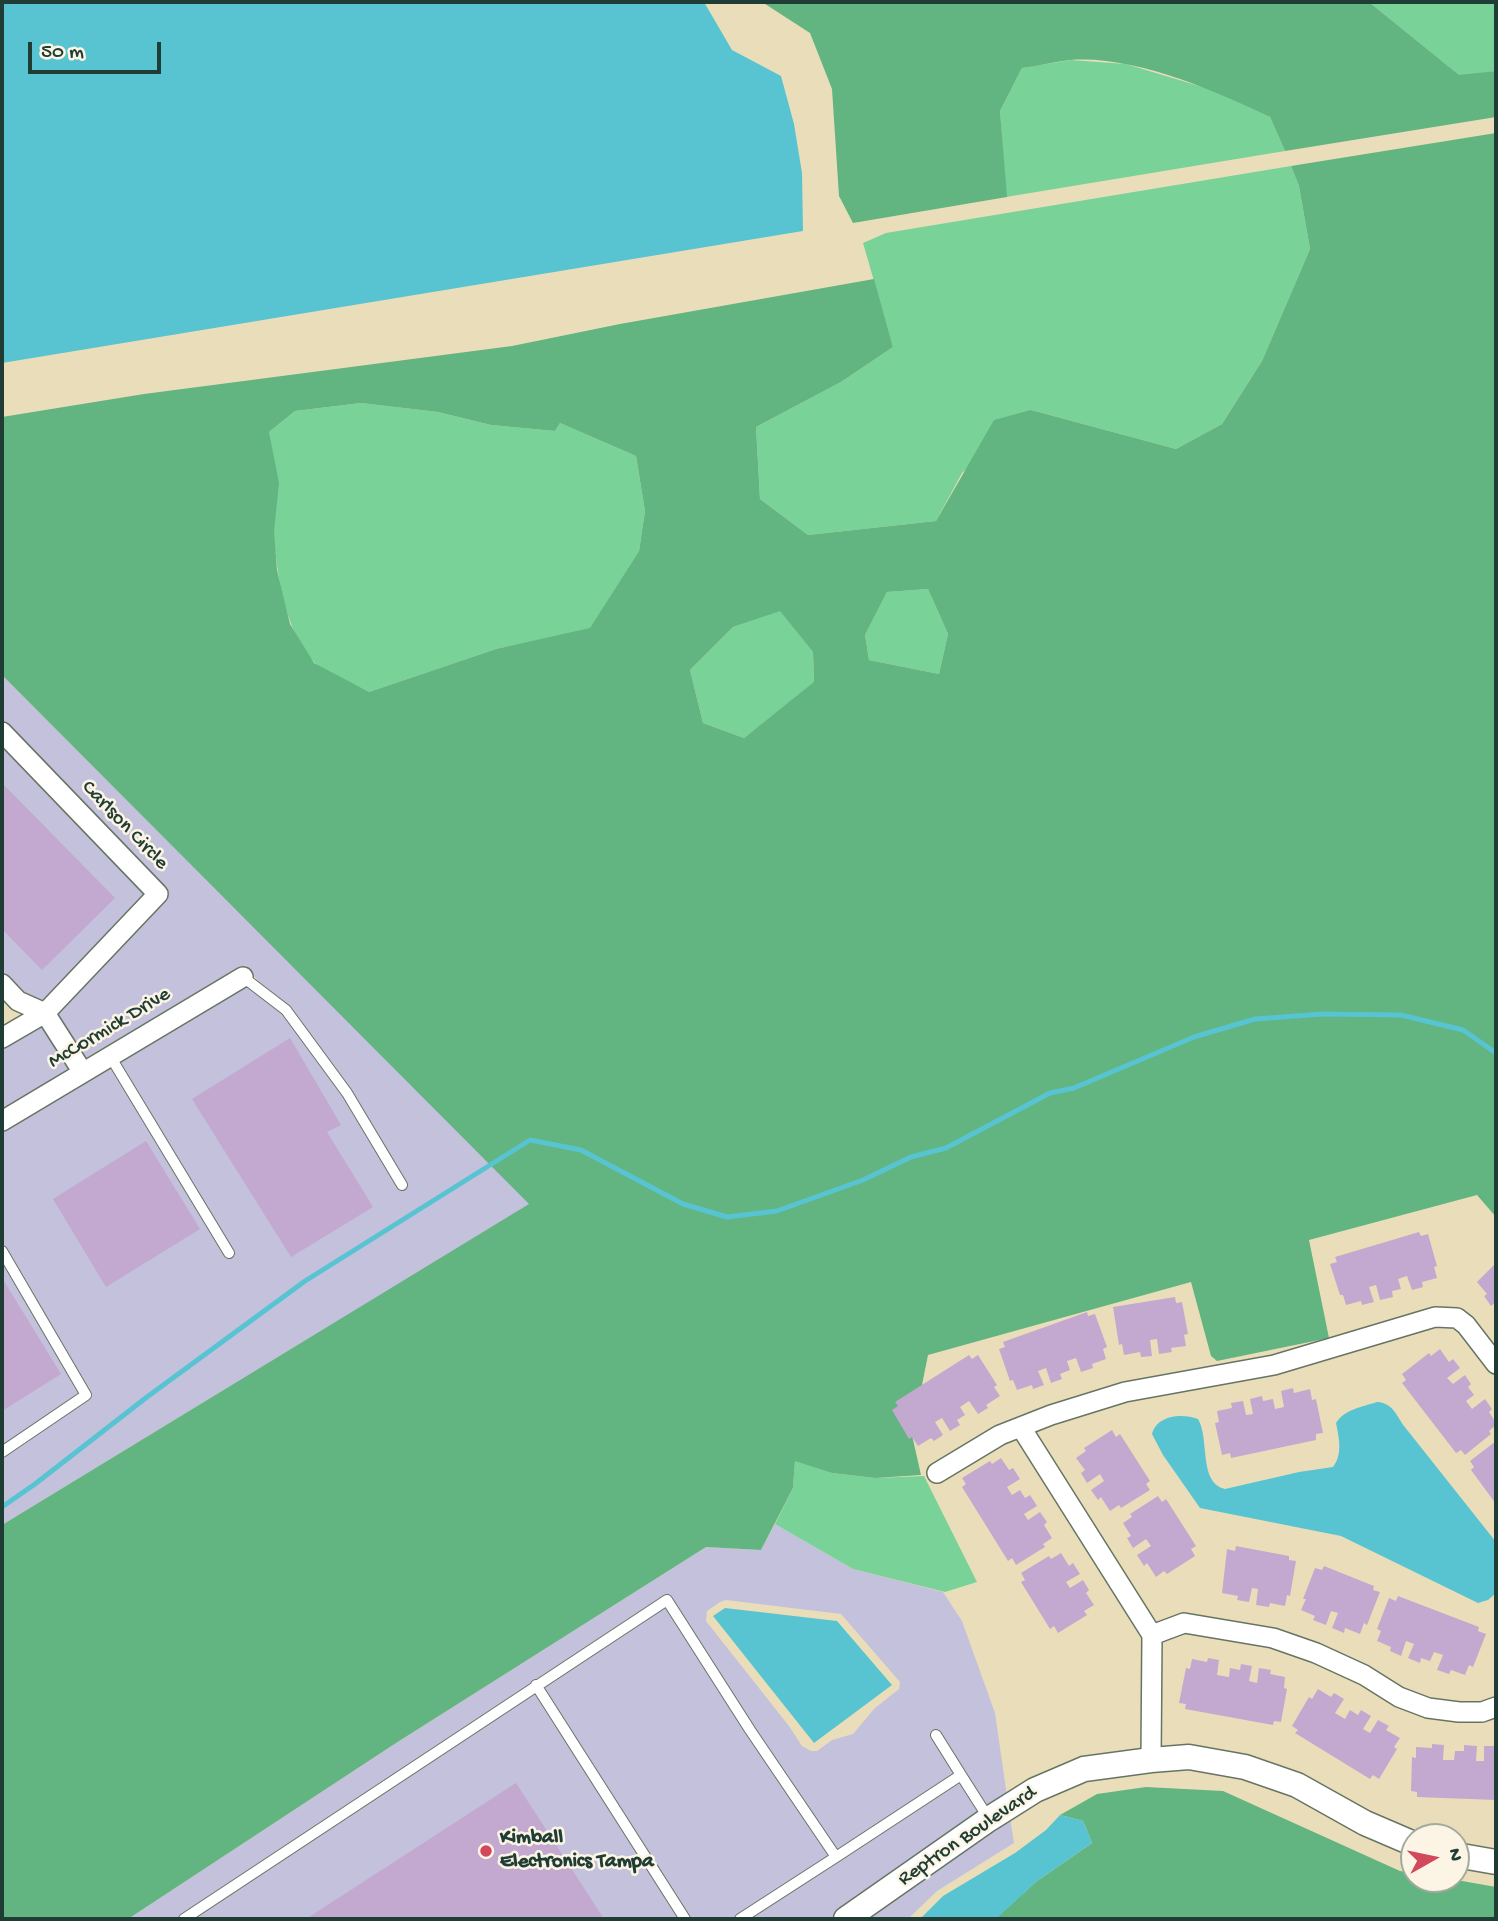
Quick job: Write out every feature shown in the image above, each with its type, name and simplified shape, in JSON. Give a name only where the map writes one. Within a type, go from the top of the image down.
[{"type":"street","name":"Carlson Circle","points":[[2,732],[158,894],[45,1013],[2,1038]]},
{"type":"street","name":"McCormick Drive","points":[[2,1121],[243,977]]},
{"type":"street","points":[[2,984],[18,1001],[45,1013],[82,1071]]},
{"type":"street","points":[[937,1473],[1000,1435],[1051,1415],[1125,1392],[1274,1365],[1435,1317],[1457,1318],[1466,1325],[1496,1364]]},
{"type":"street","points":[[1021,1429],[1152,1635],[1151,1760]]},
{"type":"street","points":[[1152,1635],[1184,1623],[1273,1639],[1316,1653],[1364,1675],[1399,1697],[1428,1708],[1482,1712],[1496,1707]]},
{"type":"street","name":"Reptron Boulevard","points":[[846,1919],[1035,1790],[1084,1769],[1189,1757],[1245,1767],[1297,1785],[1400,1838]]},
{"type":"street","points":[[1470,1857],[1496,1862]]},
{"type":"lane","points":[[243,977],[286,1010],[347,1093],[402,1185]]},
{"type":"lane","points":[[110,1055],[229,1253]]},
{"type":"lane","points":[[2,1251],[86,1395],[2,1452]]},
{"type":"lane","points":[[184,1919],[667,1600],[836,1857]]},
{"type":"lane","points":[[536,1685],[685,1919]]},
{"type":"lane","points":[[936,1735],[989,1819]]},
{"type":"lane","points":[[740,1919],[961,1775]]},
{"type":"shaded area","points":[[2,675],[530,1204],[2,1525],[2,1132],[257,980],[246,965],[86,1058],[57,1013],[165,900],[165,888],[2,718]]},
{"type":"shaded area","points":[[2,746],[144,894],[42,1001],[25,994],[2,970]]},
{"type":"shaded area","points":[[41,1026],[69,1069],[2,1110],[2,1049]]},
{"type":"shaded area","points":[[775,1524],[853,1569],[943,1592],[962,1621],[995,1713],[1007,1796],[829,1919],[128,1919],[396,1743],[706,1547],[761,1550]],"holes":[[[726,1600],[841,1614],[900,1682],[899,1689],[875,1708],[853,1734],[832,1740],[817,1751],[811,1751],[802,1746],[706,1621],[707,1611]]]},
{"type":"shaded area","points":[[1010,1817],[1014,1843],[937,1891],[908,1919],[862,1919]]},
{"type":"green space","points":[[762,2],[1369,2],[1459,75],[1496,71],[1496,117],[1285,151],[1270,117],[1224,96],[1173,76],[1146,69],[1095,60],[1070,60],[1022,68],[1000,111],[1007,197],[853,223],[839,196],[832,89],[810,33]]},
{"type":"green space","points":[[1369,2],[1496,2],[1496,71],[1460,76]]},
{"type":"green space","points":[[1071,60],[1126,64],[1216,91],[1270,117],[1285,151],[1006,197],[1000,111],[1022,68]]},
{"type":"green space","points":[[1496,133],[1496,1217],[1477,1195],[1309,1240],[1329,1338],[1217,1361],[1211,1356],[1191,1282],[928,1355],[912,1435],[921,1475],[875,1478],[832,1473],[795,1461],[793,1488],[761,1550],[706,1547],[396,1743],[128,1919],[2,1919],[2,1525],[529,1204],[2,675],[2,417],[144,394],[512,346],[874,279],[893,347],[841,382],[756,427],[760,499],[808,535],[936,521],[994,420],[1031,410],[1176,449],[1222,424],[1262,361],[1310,249],[1299,186],[1291,166]],"holes":[[[361,403],[438,412],[491,425],[555,431],[560,423],[636,456],[645,511],[639,551],[590,628],[496,649],[369,692],[314,663],[290,624],[277,570],[274,531],[279,483],[269,432],[295,411]],[[928,589],[948,634],[939,674],[869,660],[865,635],[887,592]],[[780,611],[813,652],[814,682],[744,738],[703,723],[690,670],[733,627]]]},
{"type":"green space","points":[[1291,166],[1299,186],[1310,249],[1262,361],[1222,424],[1176,449],[1031,410],[962,473],[936,521],[808,535],[760,499],[756,427],[841,382],[893,347],[863,243],[886,233]]},
{"type":"green space","points":[[361,403],[438,412],[491,425],[555,431],[560,423],[636,456],[645,511],[639,551],[590,629],[496,649],[369,692],[317,665],[298,640],[280,584],[273,520],[269,432],[295,411]]},
{"type":"green space","points":[[928,589],[948,634],[939,674],[869,660],[865,635],[887,592]]},
{"type":"green space","points":[[780,610],[813,652],[814,683],[744,738],[703,723],[690,670],[733,627]]},
{"type":"green space","points":[[795,1460],[832,1473],[875,1478],[924,1476],[977,1582],[945,1592],[853,1569],[775,1524],[793,1488]]},
{"type":"green space","points":[[1146,1787],[1223,1791],[1400,1871],[1400,1893],[1470,1893],[1470,1882],[1496,1887],[1496,1919],[995,1919],[1037,1881],[1092,1843],[1083,1821],[1060,1815],[1097,1794]]},
{"type":"water","points":[[2,2],[704,2],[732,50],[781,76],[794,124],[802,173],[803,231],[2,363]]},
{"type":"water","points":[[1377,1402],[1394,1410],[1496,1542],[1496,1593],[1488,1600],[1478,1603],[1341,1536],[1200,1508],[1163,1455],[1152,1434],[1159,1423],[1171,1417],[1198,1419],[1211,1478],[1225,1489],[1333,1467],[1339,1451],[1336,1423],[1349,1412]]},
{"type":"water","points":[[725,1608],[837,1621],[892,1685],[814,1743],[713,1616]]},
{"type":"water","points":[[1060,1815],[1083,1821],[1092,1843],[1037,1881],[996,1919],[920,1919],[943,1896],[1015,1853],[1046,1830]]},
{"type":"building","points":[[2,783],[115,898],[42,970],[2,929]]},
{"type":"building","points":[[290,1038],[341,1125],[327,1132],[373,1207],[291,1257],[192,1099]]},
{"type":"building","points":[[146,1141],[200,1229],[106,1287],[53,1199]]},
{"type":"building","points":[[1419,1232],[1421,1236],[1428,1234],[1437,1266],[1434,1267],[1437,1278],[1422,1282],[1423,1287],[1412,1290],[1407,1276],[1398,1279],[1401,1289],[1392,1291],[1393,1297],[1380,1300],[1376,1285],[1369,1287],[1374,1302],[1362,1305],[1361,1301],[1346,1305],[1330,1264],[1337,1262],[1335,1257]]},
{"type":"building","points":[[1496,1263],[1496,1302],[1491,1306],[1484,1296],[1487,1294],[1477,1282]]},
{"type":"building","points":[[2,1278],[61,1374],[2,1411]]},
{"type":"building","points":[[1175,1297],[1176,1303],[1182,1302],[1188,1334],[1184,1335],[1186,1346],[1171,1348],[1172,1352],[1159,1354],[1157,1339],[1150,1340],[1152,1356],[1141,1357],[1140,1352],[1124,1355],[1122,1344],[1119,1345],[1113,1307]]},
{"type":"building","points":[[1087,1312],[1088,1316],[1095,1314],[1107,1347],[1103,1349],[1106,1359],[1081,1372],[1076,1358],[1067,1361],[1070,1370],[1060,1374],[1062,1379],[1051,1383],[1046,1368],[1038,1371],[1044,1385],[1033,1389],[1032,1385],[1017,1390],[1013,1380],[1010,1381],[999,1349],[1005,1347],[1003,1342]]},
{"type":"building","points":[[1440,1349],[1449,1362],[1453,1359],[1460,1368],[1447,1378],[1453,1384],[1465,1375],[1471,1384],[1468,1387],[1474,1395],[1466,1401],[1472,1409],[1485,1399],[1492,1409],[1489,1412],[1496,1423],[1489,1431],[1491,1434],[1465,1455],[1461,1450],[1456,1453],[1402,1383],[1406,1380],[1402,1374],[1429,1353],[1431,1356]]},
{"type":"building","points":[[969,1355],[972,1359],[978,1355],[997,1385],[994,1387],[1000,1396],[978,1414],[969,1401],[960,1407],[965,1415],[957,1420],[960,1425],[950,1431],[942,1418],[935,1422],[943,1435],[918,1446],[912,1437],[909,1439],[892,1410],[898,1406],[895,1402]]},
{"type":"building","points":[[1293,1388],[1294,1393],[1310,1389],[1312,1400],[1316,1399],[1323,1433],[1316,1434],[1316,1440],[1231,1458],[1230,1453],[1222,1455],[1215,1423],[1219,1422],[1217,1411],[1232,1408],[1231,1403],[1243,1401],[1246,1415],[1253,1414],[1250,1399],[1262,1396],[1263,1401],[1273,1399],[1275,1409],[1284,1407],[1281,1391]]},
{"type":"building","points":[[1112,1430],[1116,1437],[1120,1434],[1150,1481],[1146,1484],[1150,1490],[1121,1508],[1119,1505],[1110,1511],[1101,1497],[1098,1500],[1091,1490],[1104,1481],[1100,1474],[1087,1483],[1081,1473],[1085,1470],[1076,1458],[1086,1451],[1084,1448]]},
{"type":"building","points":[[1496,1441],[1496,1504],[1471,1470],[1474,1467],[1470,1461]]},
{"type":"building","points":[[1001,1458],[1009,1470],[1013,1468],[1020,1479],[1007,1487],[1012,1495],[1020,1490],[1025,1498],[1030,1495],[1037,1506],[1024,1514],[1028,1520],[1040,1512],[1047,1522],[1044,1525],[1052,1538],[1043,1544],[1045,1547],[1016,1565],[1012,1558],[1008,1561],[962,1487],[966,1484],[962,1478],[990,1461],[992,1464]]},
{"type":"building","points":[[1158,1496],[1162,1502],[1166,1499],[1196,1546],[1191,1549],[1195,1556],[1167,1574],[1164,1571],[1156,1577],[1147,1563],[1144,1566],[1137,1555],[1151,1546],[1146,1539],[1133,1548],[1127,1538],[1131,1536],[1123,1523],[1132,1517],[1130,1514]]},
{"type":"building","points":[[1236,1546],[1289,1556],[1289,1560],[1296,1561],[1290,1596],[1287,1595],[1285,1606],[1270,1603],[1269,1607],[1256,1605],[1258,1589],[1252,1588],[1249,1602],[1237,1600],[1238,1596],[1222,1593],[1227,1549],[1235,1551]]},
{"type":"building","points":[[1061,1553],[1069,1566],[1073,1563],[1080,1574],[1066,1582],[1070,1588],[1083,1580],[1089,1590],[1086,1593],[1094,1605],[1084,1611],[1087,1615],[1058,1633],[1054,1626],[1050,1629],[1021,1582],[1025,1580],[1021,1573],[1049,1556],[1051,1559]]},
{"type":"building","points":[[1324,1566],[1374,1586],[1373,1590],[1380,1592],[1367,1625],[1364,1623],[1360,1634],[1345,1628],[1344,1633],[1332,1628],[1338,1613],[1331,1611],[1326,1625],[1313,1620],[1315,1616],[1301,1610],[1315,1568],[1322,1570]]},
{"type":"building","points":[[1398,1596],[1479,1627],[1478,1631],[1486,1634],[1473,1667],[1469,1665],[1465,1675],[1451,1670],[1449,1674],[1437,1670],[1443,1655],[1434,1652],[1430,1661],[1421,1658],[1420,1663],[1408,1658],[1414,1644],[1406,1641],[1401,1656],[1390,1651],[1391,1647],[1377,1641],[1381,1631],[1377,1629],[1389,1598],[1396,1601]]},
{"type":"building","points":[[1208,1658],[1219,1660],[1217,1675],[1229,1677],[1230,1668],[1240,1670],[1241,1664],[1252,1666],[1249,1681],[1257,1683],[1259,1668],[1285,1677],[1284,1688],[1287,1689],[1281,1722],[1274,1721],[1273,1725],[1185,1709],[1186,1704],[1179,1703],[1186,1668],[1190,1669],[1192,1659],[1207,1662]]},
{"type":"building","points":[[1318,1689],[1331,1697],[1334,1693],[1344,1699],[1335,1713],[1345,1719],[1350,1710],[1358,1715],[1361,1710],[1371,1716],[1363,1729],[1370,1733],[1378,1720],[1389,1726],[1386,1730],[1400,1738],[1394,1747],[1397,1749],[1379,1779],[1373,1775],[1370,1779],[1295,1733],[1298,1730],[1292,1726],[1309,1697],[1312,1699]]},
{"type":"building","points":[[1432,1744],[1444,1745],[1443,1760],[1454,1760],[1455,1751],[1464,1751],[1464,1745],[1477,1746],[1476,1761],[1484,1761],[1484,1746],[1496,1746],[1496,1800],[1417,1797],[1417,1792],[1411,1791],[1412,1757],[1416,1758],[1416,1747],[1432,1748]]},
{"type":"building","name":"Kimball Electronics Tampa","points":[[516,1783],[604,1919],[306,1919]]},
{"type":"waterway","points":[[2,1507],[305,1281],[530,1140],[581,1150],[683,1204],[727,1217],[777,1211],[863,1180],[911,1157],[946,1148],[1050,1093],[1074,1088],[1194,1037],[1255,1019],[1323,1014],[1401,1015],[1463,1030],[1496,1053]]},
{"type":"place","name":"Kimball Electronics Tampa","points":[[486,1851]]}]
